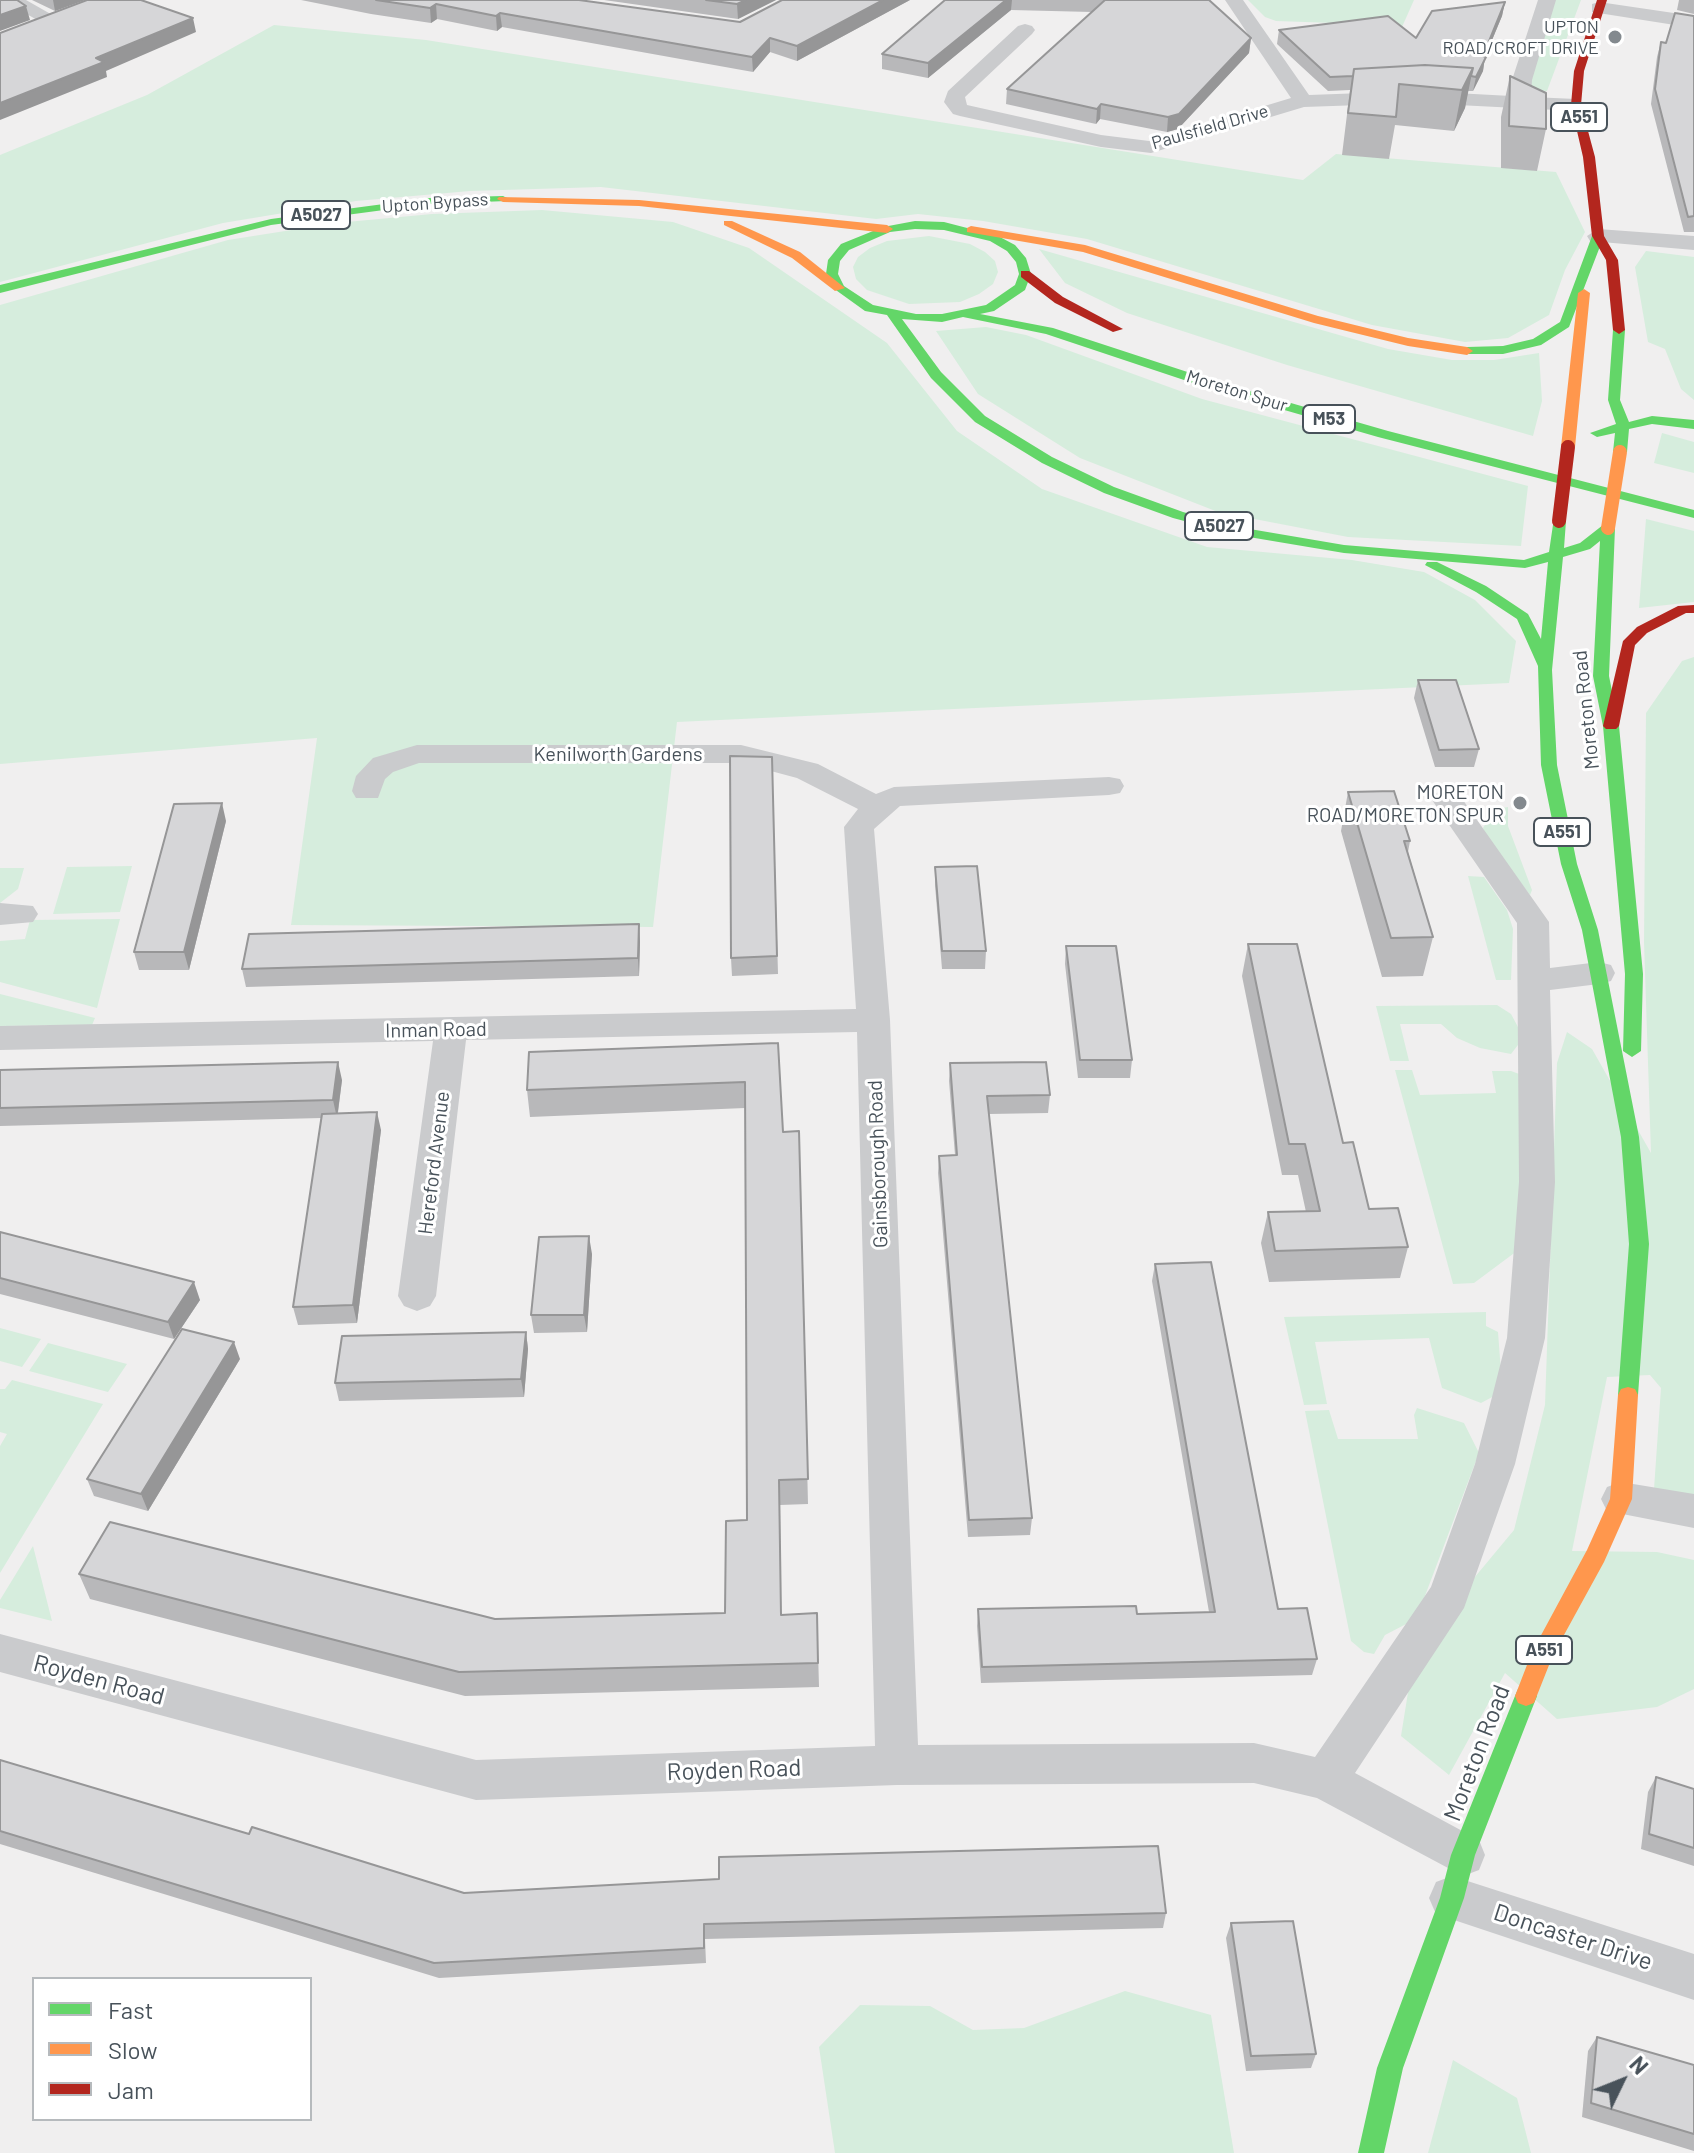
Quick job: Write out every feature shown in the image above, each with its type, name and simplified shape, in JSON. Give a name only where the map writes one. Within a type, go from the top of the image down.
[{"type":"main road","name":"A551","points":[[1598,236],[1589,157],[1576,105],[1579,71],[1601,4]]},
{"type":"main road","name":"Upton Bypass","points":[[0,289],[207,235],[351,210],[429,201],[504,199],[639,203],[887,229]]},
{"type":"main road","name":"Upton Bypass","points":[[639,203],[739,227],[796,255],[869,308],[892,314]]},
{"type":"main road","points":[[839,288],[832,274],[834,260],[854,241],[887,229],[929,225],[1085,249],[1314,319],[1461,351],[1503,350],[1537,342],[1565,324],[1598,236]]},
{"type":"main road","points":[[892,314],[916,318],[967,315],[1009,298],[1021,287],[1025,274],[1022,261],[1011,248],[971,230]]},
{"type":"main road","name":"Moreton Road","points":[[1598,236],[1612,260],[1620,345],[1615,367],[1614,400],[1623,424],[1608,528],[1601,676],[1611,726],[1634,974],[1630,1137]]},
{"type":"main road","name":"Moreton Road","points":[[1371,2153],[1390,2068],[1457,1877],[1543,1652],[1596,1555],[1621,1499],[1639,1244],[1630,1137],[1590,930],[1569,864],[1549,765],[1545,665],[1559,521],[1562,450],[1587,271]]},
{"type":"main road","points":[[1025,274],[1085,315],[1130,333]]},
{"type":"main road","name":"A5027","points":[[892,314],[936,375],[980,419],[1047,460],[1109,490],[1237,531],[1344,549],[1525,564],[1554,558],[1585,546],[1608,528]]},
{"type":"main road","name":"Moreton Spur","points":[[967,315],[1049,331],[1213,385],[1369,430],[1694,514]]},
{"type":"main road","points":[[1620,345],[1633,374]]},
{"type":"main road","points":[[1649,396],[1660,407],[1691,423]]},
{"type":"main road","points":[[1562,450],[1623,424],[1652,420],[1691,423]]},
{"type":"main road","points":[[1562,450],[1594,463],[1633,473]]},
{"type":"main road","name":"A5027","points":[[1399,554],[1442,568],[1523,617],[1545,665]]},
{"type":"main road","points":[[1611,726],[1628,644],[1642,630],[1683,609],[1694,609]]},
{"type":"street","points":[[11,0],[60,19],[27,31]]},
{"type":"street","points":[[1234,0],[1303,101]]},
{"type":"street","points":[[1521,100],[1522,80],[1547,0]]},
{"type":"street","points":[[1601,4],[1694,22]]},
{"type":"street","name":"Paulsfield Drive","points":[[1025,30],[955,95],[954,102],[960,110],[1101,141],[1151,147],[1215,125],[1303,101],[1418,97],[1576,105]]},
{"type":"street","points":[[1598,236],[1694,243]]},
{"type":"street","name":"Kenilworth Gardens","points":[[367,791],[371,776],[383,765],[417,754],[741,754],[807,771],[877,807]]},
{"type":"street","points":[[877,807],[894,797],[1109,786]]},
{"type":"street","points":[[1325,1780],[1449,1595],[1495,1464],[1526,1338],[1537,1182],[1533,922],[1447,800]]},
{"type":"street","name":"Gainsborough Road","points":[[877,807],[859,827],[873,1020],[897,1765]]},
{"type":"street","points":[[1535,981],[1599,973]]},
{"type":"street","name":"Inman Road","points":[[0,1038],[873,1020]]},
{"type":"street","name":"Hereford Avenue","points":[[417,1296],[451,1030]]},
{"type":"street","points":[[1621,1499],[1694,1511]]},
{"type":"street","name":"Royden Road","points":[[0,1653],[476,1780],[897,1765],[1254,1763],[1325,1780],[1457,1877]]},
{"type":"street","name":"Doncaster Drive","points":[[1457,1877],[1694,1977]]},
{"type":"green space","points":[[1248,0],[1414,0],[1402,27],[1389,18],[1334,23],[1276,21],[1265,17]]},
{"type":"green space","points":[[1554,0],[1581,0],[1547,91],[1538,92],[1528,88]]},
{"type":"green space","points":[[274,25],[426,40],[1303,180],[1336,154],[1556,172],[1585,232],[1565,270],[1549,315],[1508,338],[1465,342],[1372,325],[1087,239],[983,221],[918,214],[876,219],[601,187],[470,191],[356,201],[223,223],[0,282],[0,155],[147,95]]},
{"type":"green space","points":[[542,210],[673,222],[749,248],[887,343],[957,431],[1042,489],[1207,547],[1352,560],[1424,572],[1475,600],[1516,641],[1509,683],[677,722],[653,927],[291,925],[317,738],[0,764],[0,305],[228,240],[336,223],[432,214]]},
{"type":"green space","points":[[929,236],[970,244],[985,252],[995,261],[998,272],[993,284],[960,302],[909,304],[867,290],[856,279],[853,267],[858,257],[870,248],[887,241]]},
{"type":"green space","points":[[1039,249],[1388,349],[1452,360],[1494,360],[1539,353],[1542,401],[1533,436],[1287,365],[1127,313],[1065,283]]},
{"type":"green space","points":[[1646,251],[1694,257],[1694,400],[1681,389],[1665,349],[1648,342],[1635,267]]},
{"type":"green space","points":[[986,327],[1026,335],[1202,399],[1528,486],[1521,546],[1348,537],[1218,512],[1080,458],[978,394],[936,331]]},
{"type":"green space","points":[[1662,433],[1694,442],[1694,473],[1654,463]]},
{"type":"green space","points":[[1646,519],[1694,531],[1694,602],[1639,608]]},
{"type":"green space","points":[[1694,657],[1694,1497],[1654,1489],[1661,1388],[1650,1375],[1607,1377],[1572,1551],[1657,1552],[1694,1560],[1694,1689],[1657,1707],[1557,1719],[1505,1673],[1449,1775],[1401,1736],[1415,1649],[1514,1530],[1545,1405],[1557,1063],[1567,1032],[1592,1049],[1651,1153],[1644,942],[1646,713],[1682,661]]},
{"type":"green space","points":[[1508,807],[1508,826],[1532,890],[1530,895],[1487,839],[1483,828],[1495,809]]},
{"type":"green space","points":[[132,866],[120,912],[53,914],[67,867]]},
{"type":"green space","points":[[0,868],[24,868],[18,889],[0,903]]},
{"type":"green space","points":[[1468,876],[1484,877],[1507,910],[1513,929],[1511,980],[1496,980]]},
{"type":"green space","points":[[120,919],[97,1008],[0,982],[0,941],[25,939],[30,920]]},
{"type":"green space","points":[[0,994],[95,1018],[92,1025],[0,1026]]},
{"type":"green space","points":[[1497,1005],[1511,1014],[1518,1027],[1521,1041],[1511,1054],[1480,1048],[1457,1038],[1441,1024],[1400,1024],[1409,1061],[1390,1061],[1376,1006]]},
{"type":"green space","points":[[1395,1070],[1412,1070],[1420,1095],[1496,1093],[1492,1071],[1511,1071],[1522,1075],[1521,1248],[1474,1283],[1453,1284]]},
{"type":"green space","points":[[1486,1312],[1486,1326],[1498,1332],[1501,1372],[1496,1395],[1481,1403],[1442,1388],[1429,1338],[1315,1342],[1327,1404],[1304,1405],[1284,1317]]},
{"type":"green space","points":[[0,1328],[41,1339],[22,1367],[0,1361]]},
{"type":"green space","points":[[48,1343],[127,1364],[108,1392],[29,1371]]},
{"type":"green space","points":[[12,1380],[103,1404],[0,1573],[0,1446],[7,1434],[0,1432],[0,1389],[5,1389]]},
{"type":"green space","points":[[1417,1408],[1464,1423],[1479,1453],[1420,1609],[1412,1621],[1385,1635],[1374,1654],[1364,1652],[1351,1641],[1305,1411],[1329,1410],[1338,1439],[1418,1439],[1414,1415]]},
{"type":"green space","points":[[33,1546],[52,1621],[0,1608],[0,1600]]},
{"type":"green space","points":[[1125,1991],[1211,2015],[1234,2153],[835,2153],[819,2047],[860,2005],[930,2006],[973,2030],[1024,2028]]},
{"type":"green space","points":[[1453,2060],[1517,2098],[1531,2153],[1428,2153]]},
{"type":"building","points":[[0,0],[17,0],[26,6],[0,15]]},
{"type":"building","points":[[87,0],[141,0],[193,18],[96,58],[104,62],[0,103],[0,33]]},
{"type":"building","points":[[376,0],[579,0],[740,22],[782,0],[883,0],[797,46],[770,38],[752,57],[500,13],[496,16],[436,4],[430,8]]},
{"type":"building","points":[[706,0],[746,0],[737,4]]},
{"type":"building","points":[[945,0],[1006,0],[928,63],[882,54]]},
{"type":"building","points":[[1105,0],[1209,0],[1251,38],[1179,114],[1168,117],[1101,104],[1097,109],[1007,89]]},
{"type":"building","points":[[1505,2],[1476,77],[1471,76],[1473,68],[1425,65],[1354,69],[1353,76],[1330,77],[1279,30],[1388,16],[1416,38],[1432,11]]},
{"type":"building","points":[[1675,13],[1694,16],[1694,216],[1688,217],[1655,89],[1661,42],[1666,43]]},
{"type":"building","points":[[1425,65],[1473,68],[1462,90],[1399,84],[1396,117],[1348,113],[1354,69]]},
{"type":"building","points":[[1510,76],[1546,93],[1546,129],[1509,126]]},
{"type":"building","points":[[1418,680],[1456,680],[1479,749],[1439,750]]},
{"type":"building","points":[[730,756],[772,757],[777,956],[731,958]]},
{"type":"building","points":[[1394,791],[1410,841],[1404,841],[1433,937],[1391,938],[1348,792]]},
{"type":"building","points":[[222,803],[184,952],[134,952],[174,804]]},
{"type":"building","points":[[977,866],[986,951],[942,951],[935,867]]},
{"type":"building","points":[[639,924],[638,958],[242,969],[249,934]]},
{"type":"building","points":[[1248,944],[1297,944],[1343,1143],[1353,1142],[1369,1209],[1398,1208],[1408,1247],[1275,1251],[1268,1212],[1320,1211],[1305,1144],[1289,1144]]},
{"type":"building","points":[[1066,946],[1116,946],[1132,1060],[1080,1060]]},
{"type":"building","points":[[778,1043],[783,1132],[799,1131],[808,1479],[779,1480],[781,1615],[817,1613],[818,1663],[459,1672],[79,1574],[110,1522],[495,1619],[725,1613],[726,1521],[747,1520],[745,1082],[527,1090],[529,1052]]},
{"type":"building","points":[[338,1062],[333,1100],[0,1108],[0,1070]]},
{"type":"building","points":[[1046,1062],[1050,1095],[987,1096],[1032,1518],[969,1520],[939,1156],[957,1155],[950,1063]]},
{"type":"building","points":[[377,1112],[353,1305],[293,1307],[322,1114]]},
{"type":"building","points":[[0,1232],[194,1282],[168,1322],[0,1278]]},
{"type":"building","points":[[589,1236],[584,1315],[531,1315],[539,1237]]},
{"type":"building","points":[[1211,1262],[1278,1609],[1307,1608],[1317,1659],[982,1667],[978,1609],[1136,1606],[1137,1614],[1215,1612],[1155,1264]]},
{"type":"building","points":[[182,1329],[234,1342],[141,1494],[87,1479]]},
{"type":"building","points":[[526,1332],[521,1379],[335,1383],[342,1336]]},
{"type":"building","points":[[0,1760],[249,1834],[252,1827],[464,1893],[719,1879],[719,1857],[1158,1846],[1166,1913],[704,1924],[704,1948],[434,1963],[0,1831]]},
{"type":"building","points":[[1656,1777],[1694,1789],[1694,1848],[1649,1834]]},
{"type":"building","points":[[1293,1921],[1316,2054],[1251,2056],[1231,1923]]},
{"type":"building","points":[[1597,2037],[1694,2065],[1694,2134],[1591,2103]]},
{"type":"traffic: fast","points":[[0,289],[271,222],[429,201],[503,199]]},
{"type":"traffic: fast","points":[[915,225],[944,226],[994,238],[1011,248],[1022,261],[1025,274],[1021,287],[990,308],[942,318],[916,318],[869,308],[839,288],[832,274],[834,260],[845,247],[887,229],[915,225]]},
{"type":"traffic: fast","points":[[1467,351],[1503,350],[1537,342],[1565,324],[1598,236]]},
{"type":"traffic: fast","points":[[892,314],[936,375],[980,419],[1047,460],[1109,490],[1178,515],[1237,531],[1344,549],[1525,564],[1585,546],[1608,528]]},
{"type":"traffic: fast","points":[[967,315],[1049,331],[1213,385],[1383,434],[1694,514]]},
{"type":"traffic: fast","points":[[1619,330],[1614,400],[1623,424],[1620,452]]},
{"type":"traffic: fast","points":[[1597,433],[1652,420],[1688,422]]},
{"type":"traffic: fast","points":[[1688,422],[1694,425]]},
{"type":"traffic: fast","points":[[1559,521],[1545,670],[1549,765],[1569,864],[1590,930],[1630,1137],[1639,1244],[1628,1395]]},
{"type":"traffic: fast","points":[[1608,528],[1601,676],[1611,726],[1634,974],[1632,1051]]},
{"type":"traffic: fast","points":[[1432,565],[1481,589],[1523,617],[1545,665]]},
{"type":"traffic: fast","points":[[1371,2153],[1390,2068],[1452,1898],[1463,1855],[1526,1696]]},
{"type":"traffic: slow","points":[[503,199],[639,203],[887,229]]},
{"type":"traffic: slow","points":[[728,223],[796,255],[839,288]]},
{"type":"traffic: slow","points":[[971,230],[1085,249],[1314,319],[1408,342],[1467,351]]},
{"type":"traffic: slow","points":[[1568,447],[1584,293]]},
{"type":"traffic: slow","points":[[1608,528],[1620,452]]},
{"type":"traffic: slow","points":[[1526,1696],[1543,1652],[1596,1555],[1621,1499],[1628,1395]]},
{"type":"traffic: jam","points":[[1602,0],[1579,71],[1576,105],[1589,157],[1598,236],[1612,260],[1619,330]]},
{"type":"traffic: jam","points":[[1025,274],[1059,300],[1117,329]]},
{"type":"traffic: jam","points":[[1559,521],[1568,447]]},
{"type":"traffic: jam","points":[[1611,726],[1628,644],[1642,630],[1683,609],[1694,609]]},
{"type":"place","name":"UPTON ROAD/CROFT DRIVE","points":[[1615,37]]},
{"type":"place","name":"MORETON ROAD/MORETON SPUR","points":[[1520,803]]}]
